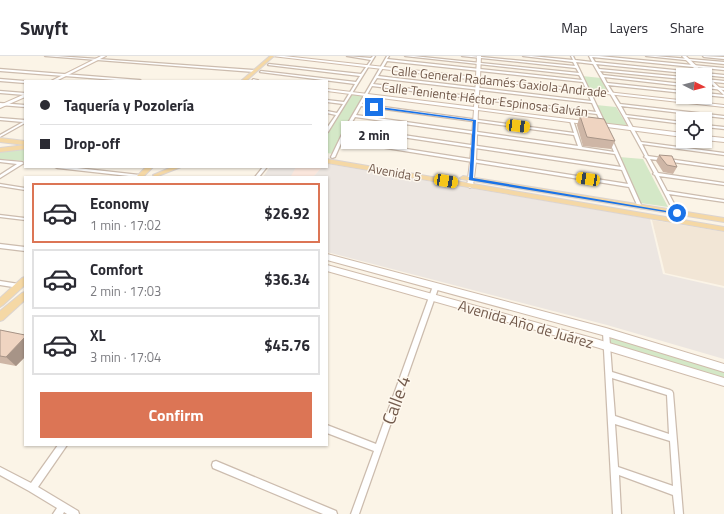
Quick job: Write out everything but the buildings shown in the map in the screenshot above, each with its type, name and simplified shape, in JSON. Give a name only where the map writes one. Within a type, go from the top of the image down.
[{"type":"main road","points":[[244,80],[273,58]]},
{"type":"main road","points":[[254,80],[273,58]]},
{"type":"main road","points":[[248,80],[273,58]]},
{"type":"main road","points":[[0,137],[24,139]]},
{"type":"main road","points":[[0,140],[24,143]]},
{"type":"main road","points":[[0,150],[24,147]]},
{"type":"main road","name":"Avenida 5","points":[[329,158],[470,182],[724,229]]},
{"type":"main road","points":[[146,173],[156,168]]},
{"type":"main road","points":[[156,176],[164,168]]},
{"type":"main road","points":[[156,176],[176,168]]},
{"type":"main road","name":"Avenida 5","points":[[470,182],[724,220]]},
{"type":"main road","points":[[0,309],[11,301],[23,285]]},
{"type":"main road","points":[[0,303],[23,285]]},
{"type":"main road","points":[[0,318],[24,296]]},
{"type":"street","points":[[46,56],[254,71]]},
{"type":"street","points":[[55,80],[104,56]]},
{"type":"street","points":[[329,125],[338,114],[373,57],[348,56]]},
{"type":"street","points":[[329,158],[341,140],[388,56]]},
{"type":"street","points":[[406,56],[580,74]]},
{"type":"street","points":[[463,56],[577,67]]},
{"type":"street","points":[[524,56],[676,72]]},
{"type":"street","points":[[572,56],[606,131]]},
{"type":"street","points":[[590,56],[625,116],[677,213]]},
{"type":"street","points":[[590,56],[724,69]]},
{"type":"street","points":[[647,56],[724,63]]},
{"type":"street","points":[[684,56],[694,66]]},
{"type":"street","points":[[704,56],[724,58]]},
{"type":"street","points":[[470,182],[473,162],[479,57]]},
{"type":"street","points":[[273,58],[362,75]]},
{"type":"street","name":"Calle General Radamés Gaxiola Andrade","points":[[273,58],[382,66],[477,79],[724,106]]},
{"type":"street","points":[[386,60],[584,81]]},
{"type":"street","points":[[0,70],[128,80]]},
{"type":"street","points":[[598,70],[676,77]]},
{"type":"street","points":[[261,72],[357,83]]},
{"type":"street","points":[[712,75],[724,76]]},
{"type":"street","points":[[602,76],[676,84]]},
{"type":"street","points":[[376,77],[593,102]]},
{"type":"street","points":[[0,80],[24,82]]},
{"type":"street","points":[[712,81],[724,82]]},
{"type":"street","points":[[606,84],[676,91]]},
{"type":"street","points":[[712,84],[724,95]]},
{"type":"street","name":"Calle Teniente Héctor Espinosa Galván","points":[[371,85],[599,113]]},
{"type":"street","points":[[712,88],[724,89]]},
{"type":"street","points":[[328,90],[676,134]]},
{"type":"street","points":[[0,92],[24,94]]},
{"type":"street","points":[[712,94],[724,95]]},
{"type":"street","points":[[0,107],[24,95]]},
{"type":"street","points":[[328,101],[345,103]]},
{"type":"street","points":[[0,104],[24,106]]},
{"type":"street","points":[[360,105],[576,134]]},
{"type":"street","points":[[618,105],[724,117]]},
{"type":"street","points":[[328,112],[338,114]]},
{"type":"street","points":[[354,116],[616,153]]},
{"type":"street","points":[[625,116],[676,122]]},
{"type":"street","points":[[0,119],[24,122]]},
{"type":"street","points":[[572,121],[580,148]]},
{"type":"street","points":[[0,137],[24,123]]},
{"type":"street","points":[[712,127],[724,128]]},
{"type":"street","points":[[347,128],[623,169]]},
{"type":"street","points":[[609,136],[640,207]]},
{"type":"street","points":[[712,139],[724,140]]},
{"type":"street","points":[[341,140],[631,186]]},
{"type":"street","points":[[639,143],[724,154]]},
{"type":"street","points":[[646,157],[724,168]]},
{"type":"street","points":[[0,161],[23,163]]},
{"type":"street","points":[[0,177],[23,163]]},
{"type":"street","points":[[72,168],[146,173]]},
{"type":"street","points":[[258,176],[264,168]]},
{"type":"street","points":[[656,174],[724,184]]},
{"type":"street","points":[[0,185],[24,189]]},
{"type":"street","points":[[666,192],[724,201]]},
{"type":"street","points":[[0,216],[24,219]]},
{"type":"street","points":[[0,246],[24,249]]},
{"type":"street","name":"Avenida Año de Juárez","points":[[328,257],[606,332],[724,368]]},
{"type":"street","name":"Avenida Año de Juárez","points":[[328,268],[608,347],[724,382]]},
{"type":"street","points":[[0,283],[23,285]]},
{"type":"street","name":"Calle 4","points":[[355,514],[436,286]]},
{"type":"street","points":[[606,332],[610,374],[617,514]]},
{"type":"street","points":[[610,374],[670,393],[679,514]]},
{"type":"street","points":[[612,419],[674,439]]},
{"type":"street","points":[[328,429],[378,449]]},
{"type":"street","points":[[32,488],[62,446]]},
{"type":"street","points":[[216,465],[333,514]]},
{"type":"street","points":[[0,470],[76,514]]},
{"type":"street","points":[[615,470],[678,492]]},
{"type":"street","points":[[57,514],[63,507]]},
{"type":"shaded area","points":[[328,164],[650,219],[663,274],[724,288],[724,359],[607,325],[328,252],[328,176],[314,176],[321,168],[328,168]]},
{"type":"shaded area","points":[[269,168],[295,168],[291,176],[264,176]]},
{"type":"shaded area","points":[[295,168],[321,168],[314,176],[290,176]]},
{"type":"shaded area","points":[[652,220],[724,232],[724,286],[665,273]]},
{"type":"green space","points":[[582,76],[601,78],[609,92],[588,90]]},
{"type":"green space","points":[[351,94],[364,96],[333,154],[328,153],[328,132]]},
{"type":"green space","points":[[596,105],[616,107],[628,127],[605,124]]},
{"type":"green space","points":[[24,149],[24,161],[0,159],[0,151]]},
{"type":"green space","points":[[619,157],[643,159],[668,207],[640,203]]},
{"type":"green space","points":[[613,337],[724,370],[724,380],[611,343],[611,338]]},
{"type":"route","points":[[374,107],[475,120],[473,162],[470,179],[677,213]]}]
